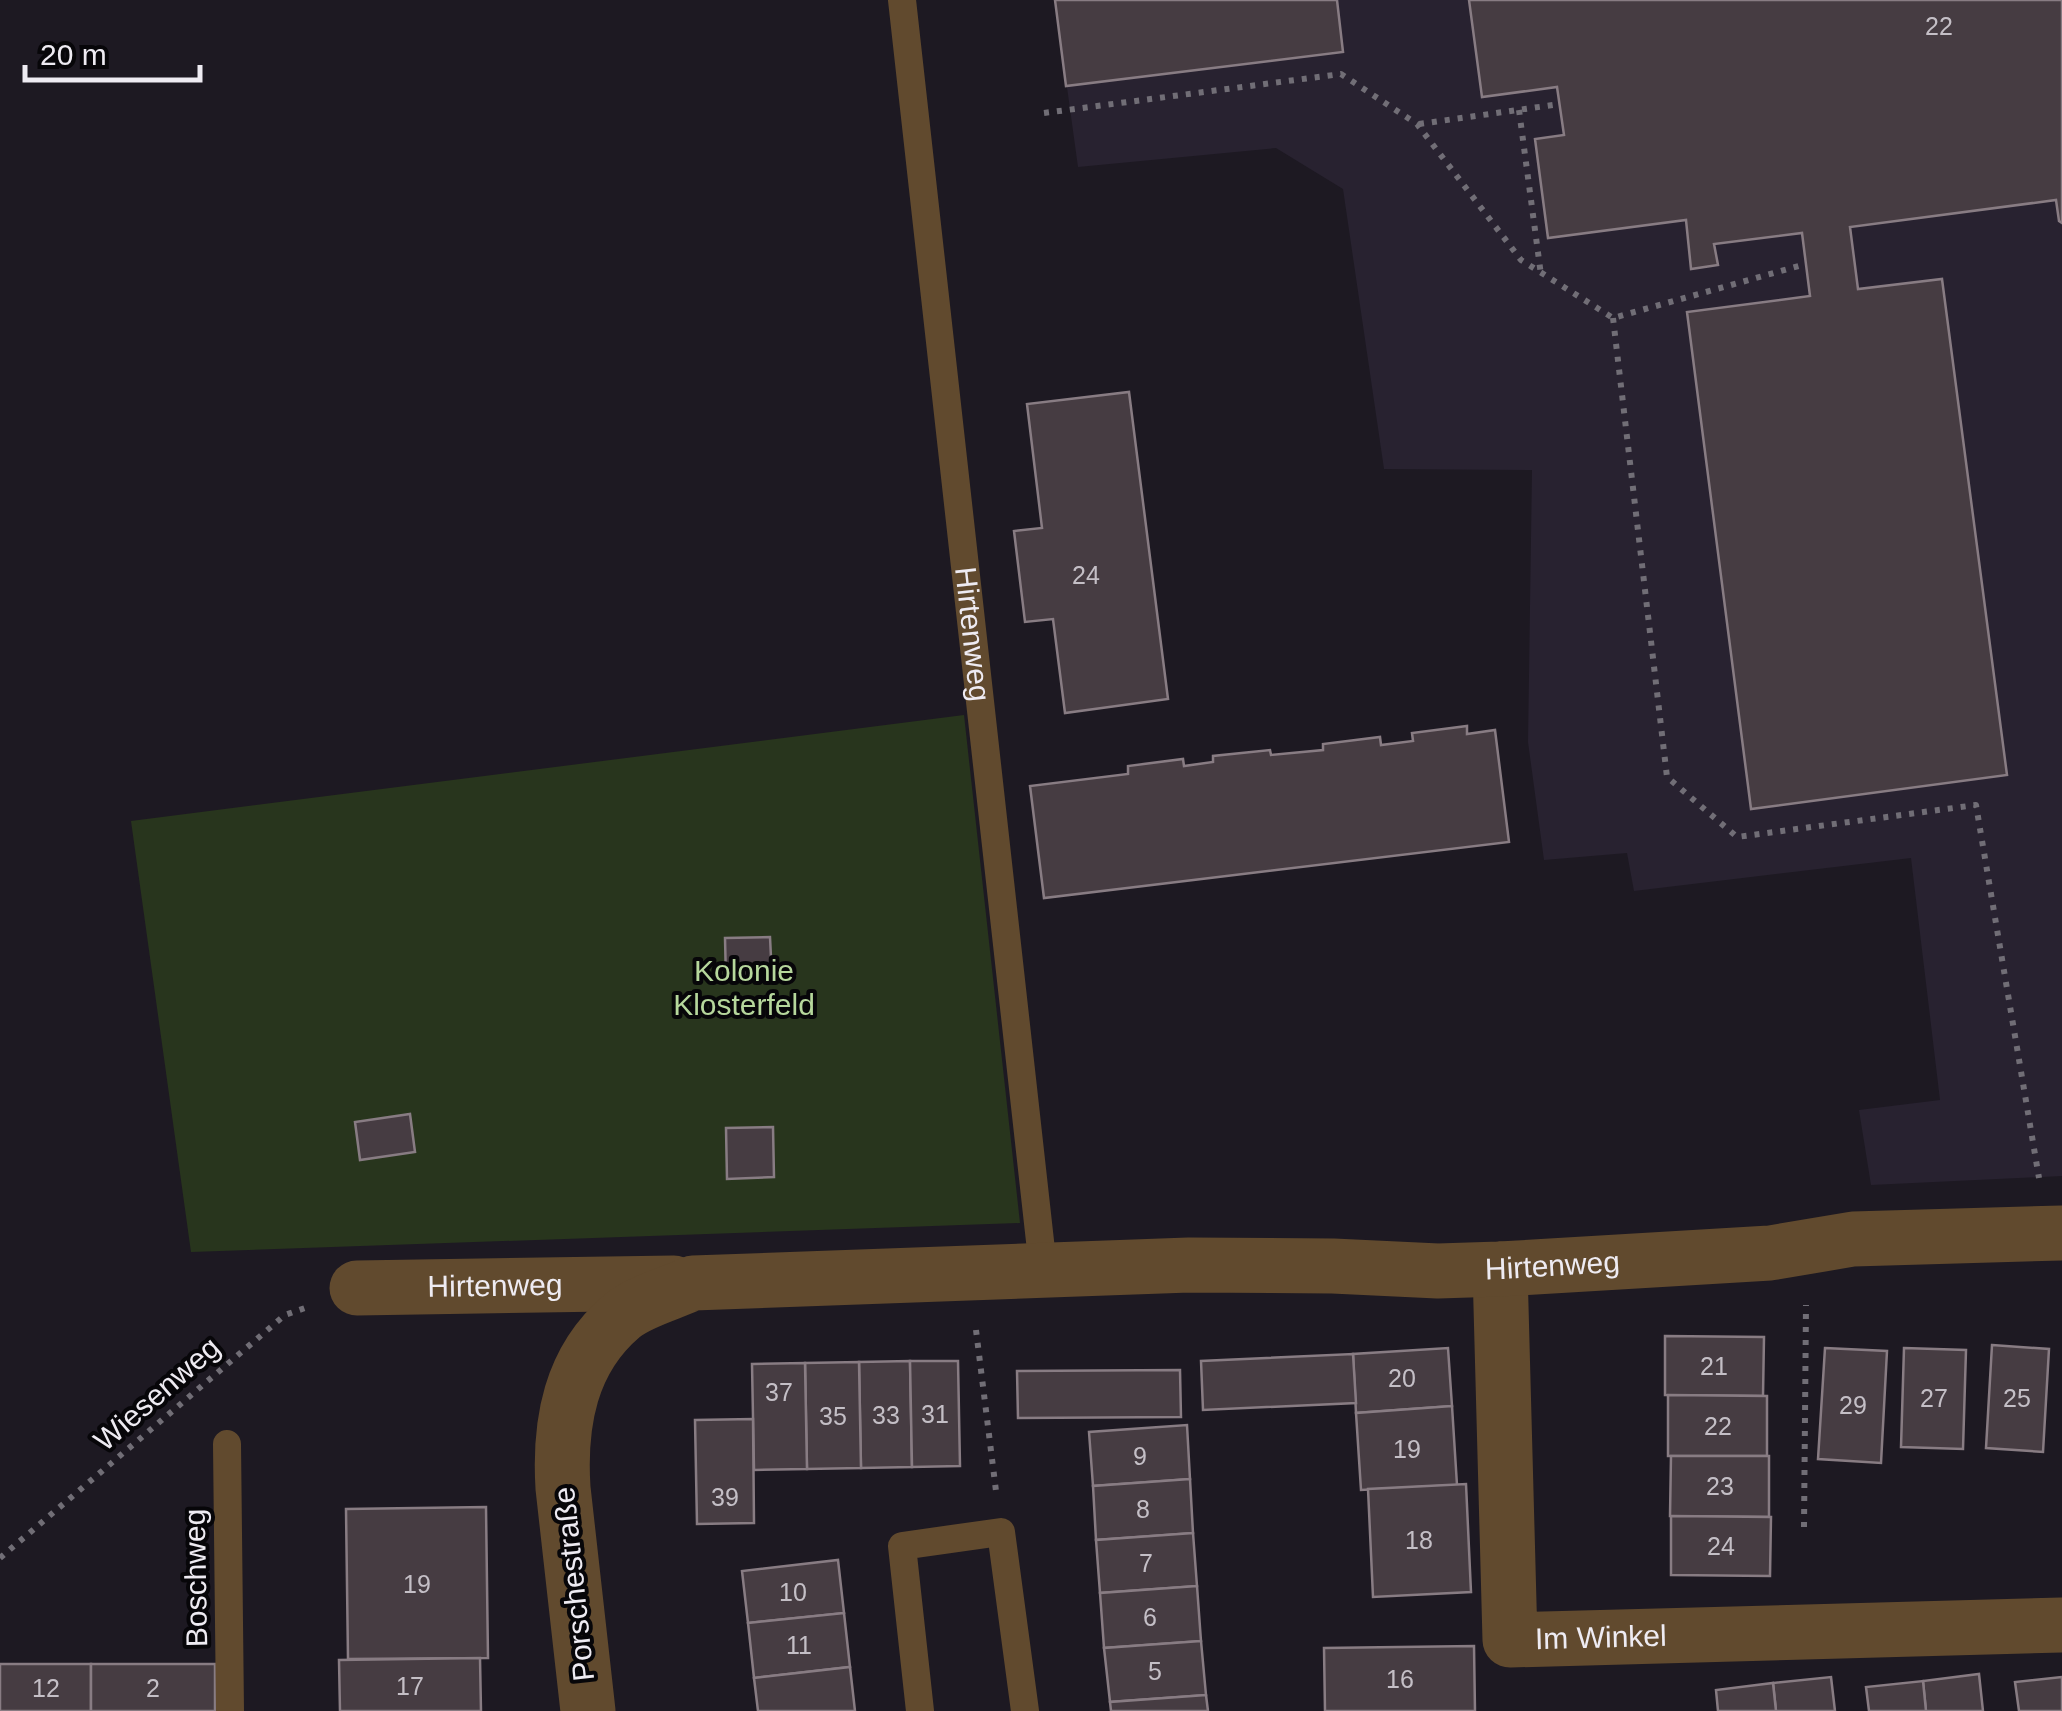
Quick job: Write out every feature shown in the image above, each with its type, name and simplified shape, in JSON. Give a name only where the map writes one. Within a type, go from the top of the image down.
[{"type":"street","name":"Hirtenweg","points":[[357,1288],[694,1283],[1189,1264],[1500,1270],[1807,1249],[1854,1239],[2055,1233]]},
{"type":"street","name":"Im Winkel","points":[[1500,1270],[1510,1640],[2062,1626]]},
{"type":"street","name":"Hirtenweg","points":[[561,1456],[569,1394],[589,1354],[624,1314],[694,1283]]},
{"type":"street","name":"Porschestraße","points":[[561,1456],[588,1711]]},
{"type":"lane","name":"Hirtenweg","points":[[902,0],[1043,1268]]},
{"type":"lane","name":"Boschweg","points":[[227,1444],[230,1711]]},
{"type":"lane","points":[[920,1711],[902,1546],[1000,1532],[1025,1711]]},
{"type":"path","points":[[1044,112],[1341,74],[1418,124],[1521,260],[1612,318],[1806,264]]},
{"type":"path","points":[[1418,124],[1560,104]]},
{"type":"path","points":[[1519,110],[1542,274]]},
{"type":"path","points":[[1612,318],[1667,777],[1737,837],[1976,805],[2055,1233]]},
{"type":"path","points":[[1804,1527],[1807,1249]]},
{"type":"path","points":[[969,1270],[1000,1532]]},
{"type":"path","name":"Wiesenweg","points":[[0,1558],[286,1315],[357,1288]]},
{"type":"shaded area","points":[[1055,0],[2062,0],[2062,1176],[1871,1185],[1859,1110],[1940,1100],[1911,858],[1634,891],[1627,853],[1544,860],[1528,742],[1532,470],[1384,469],[1343,189],[1276,148],[1078,167]]},
{"type":"green space","name":"Kolonie Klosterfeld","points":[[964,715],[1020,1223],[191,1252],[131,821]]},
{"type":"building","points":[[1055,0],[1337,0],[1343,52],[1066,86]]},
{"type":"building","points":[[1469,0],[2062,0],[2062,223],[2056,200],[1850,227],[1858,289],[1942,279],[2007,775],[1751,809],[1687,312],[1810,296],[1802,233],[1714,244],[1718,265],[1691,269],[1686,220],[1548,238],[1535,139],[1564,135],[1557,87],[1482,97]]},
{"type":"building","points":[[1129,392],[1168,699],[1065,713],[1053,619],[1025,622],[1014,531],[1042,528],[1027,404]]},
{"type":"building","points":[[1467,726],[1467,734],[1495,730],[1509,842],[1044,898],[1030,786],[1128,774],[1128,766],[1183,759],[1184,766],[1213,762],[1213,756],[1323,750],[1323,744],[1380,737],[1381,745],[1413,741],[1412,733]]},
{"type":"building","points":[[770,937],[772,978],[726,980],[725,938]]},
{"type":"building","points":[[410,1114],[415,1152],[360,1160],[355,1122]]},
{"type":"building","points":[[773,1127],[774,1177],[727,1179],[726,1128]]},
{"type":"building","points":[[1665,1336],[1764,1337],[1763,1396],[1665,1395]]},
{"type":"building","points":[[1992,1345],[2049,1349],[2043,1452],[1986,1448]]},
{"type":"building","points":[[1448,1348],[1452,1406],[1356,1413],[1353,1354]]},
{"type":"building","points":[[1825,1348],[1887,1351],[1881,1463],[1818,1459]]},
{"type":"building","points":[[1904,1348],[1966,1350],[1963,1449],[1901,1447]]},
{"type":"building","points":[[1353,1354],[1356,1403],[1203,1410],[1201,1361]]},
{"type":"building","points":[[910,1361],[912,1467],[861,1468],[859,1362]]},
{"type":"building","points":[[910,1361],[958,1361],[960,1466],[912,1467]]},
{"type":"building","points":[[859,1362],[861,1468],[807,1469],[805,1363]]},
{"type":"building","points":[[805,1363],[807,1469],[754,1470],[752,1364]]},
{"type":"building","points":[[1180,1370],[1181,1417],[1018,1418],[1017,1371]]},
{"type":"building","points":[[1668,1395],[1767,1396],[1767,1456],[1668,1456]]},
{"type":"building","points":[[1452,1406],[1457,1485],[1361,1490],[1356,1413]]},
{"type":"building","points":[[753,1419],[754,1523],[697,1524],[695,1420]]},
{"type":"building","points":[[1187,1425],[1190,1479],[1093,1486],[1089,1432]]},
{"type":"building","points":[[1671,1456],[1769,1456],[1769,1517],[1670,1516]]},
{"type":"building","points":[[1190,1479],[1193,1533],[1096,1540],[1093,1486]]},
{"type":"building","points":[[1466,1484],[1471,1592],[1373,1597],[1368,1489]]},
{"type":"building","points":[[486,1507],[488,1658],[348,1659],[346,1509]]},
{"type":"building","points":[[1671,1516],[1771,1517],[1770,1576],[1671,1575]]},
{"type":"building","points":[[1193,1533],[1197,1586],[1100,1593],[1096,1540]]},
{"type":"building","points":[[838,1560],[844,1613],[748,1623],[742,1571]]},
{"type":"building","points":[[1197,1586],[1201,1641],[1104,1648],[1100,1593]]},
{"type":"building","points":[[844,1613],[850,1667],[754,1678],[748,1623]]},
{"type":"building","points":[[1201,1641],[1206,1695],[1110,1702],[1104,1648]]},
{"type":"building","points":[[1474,1646],[1475,1711],[1325,1711],[1324,1648]]},
{"type":"building","points":[[480,1658],[481,1711],[340,1711],[339,1660]]},
{"type":"building","points":[[0,1664],[91,1664],[91,1711],[0,1711]]},
{"type":"building","points":[[91,1664],[215,1664],[215,1711],[91,1711]]},
{"type":"building","points":[[850,1667],[855,1711],[758,1711],[754,1678]]},
{"type":"building","points":[[1979,1674],[1983,1711],[1926,1711],[1923,1681]]},
{"type":"building","points":[[1831,1677],[1835,1711],[1776,1711],[1773,1683]]},
{"type":"building","points":[[2062,1677],[2062,1711],[2019,1711],[2015,1682]]},
{"type":"building","points":[[1923,1681],[1926,1711],[1869,1711],[1866,1687]]},
{"type":"building","points":[[1773,1683],[1776,1711],[1718,1711],[1716,1690]]},
{"type":"building","points":[[1206,1695],[1208,1711],[1111,1711],[1110,1702]]}]
